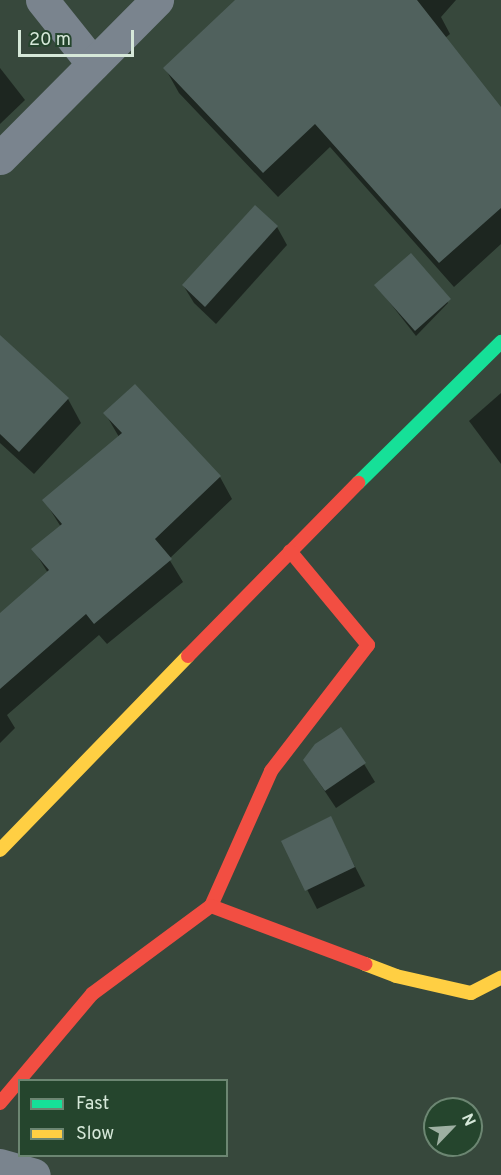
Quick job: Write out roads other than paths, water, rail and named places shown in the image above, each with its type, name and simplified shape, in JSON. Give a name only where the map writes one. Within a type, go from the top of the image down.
[{"type":"street","points":[[42,0],[93,64]]},
{"type":"street","points":[[0,158],[157,0]]},
{"type":"street","points":[[0,850],[290,551],[501,342]]},
{"type":"street","points":[[20,1079],[92,994],[211,906],[271,771],[368,645],[290,551]]},
{"type":"street","points":[[211,906],[396,976],[471,993],[501,978]]},
{"type":"street","points":[[0,1103],[18,1082]]},
{"type":"street","points":[[0,1165],[34,1175]]}]
